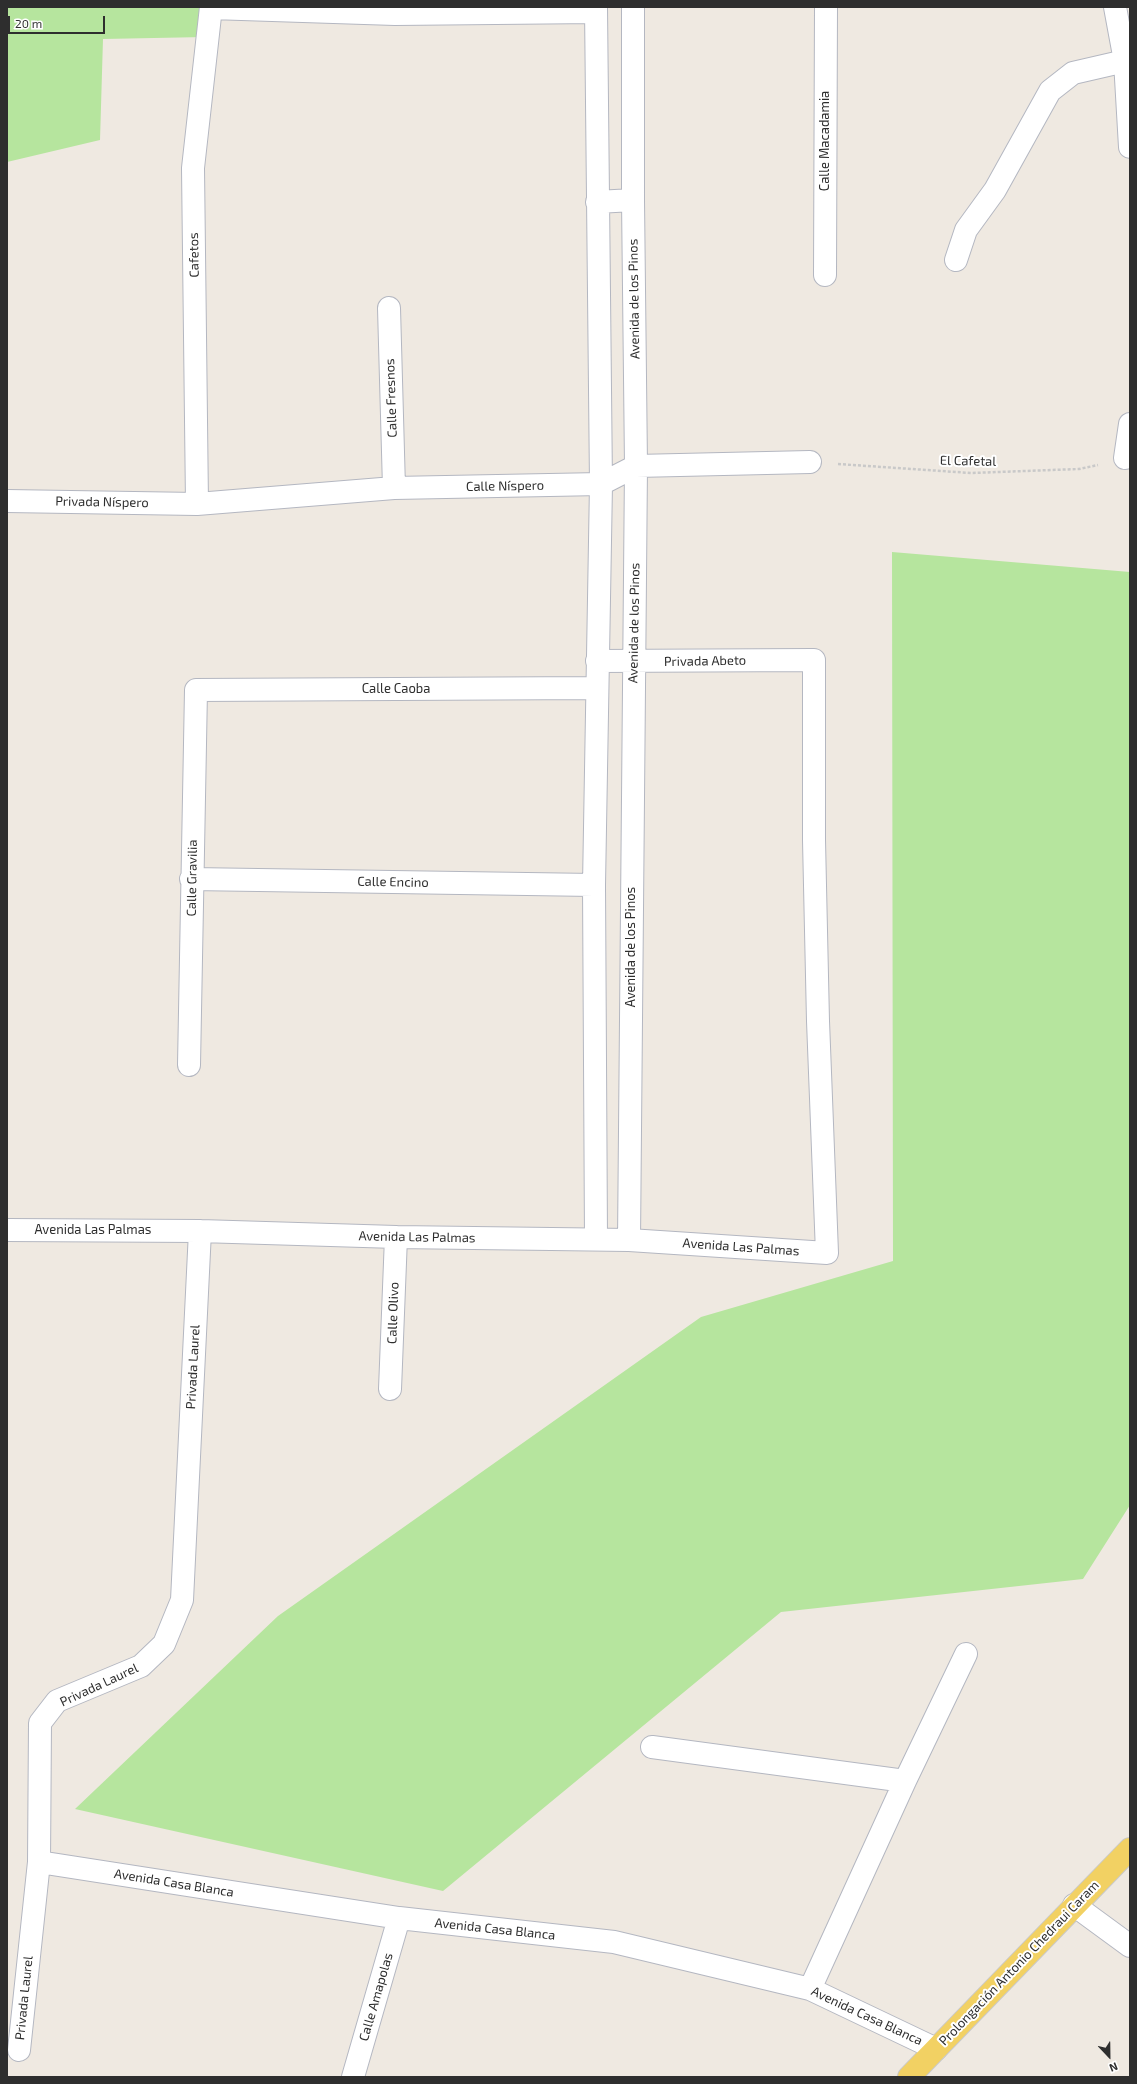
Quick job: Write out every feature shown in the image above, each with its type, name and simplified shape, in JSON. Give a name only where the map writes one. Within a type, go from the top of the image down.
[{"type":"main road","name":"Prolongación Antonio Chedraui Caram","points":[[909,2077],[1130,1849]]},
{"type":"street","points":[[211,7],[395,11],[596,9],[601,484],[596,688],[594,885],[596,1239]]},
{"type":"street","name":"Cafetos","points":[[197,504],[192,168],[211,7]]},
{"type":"street","name":"Avenida de los Pinos","points":[[629,1240],[633,662],[636,466],[633,200],[633,7]]},
{"type":"street","name":"Calle Macadamia","points":[[825,275],[826,7]]},
{"type":"street","points":[[1115,7],[1125,61],[1130,147]]},
{"type":"street","points":[[956,260],[966,230],[995,190],[1050,91],[1073,73],[1125,61]]},
{"type":"street","points":[[597,202],[633,200]]},
{"type":"street","name":"Calle Fresnos","points":[[389,308],[394,488]]},
{"type":"street","points":[[1125,458],[1130,424]]},
{"type":"street","name":"Calle Níspero","points":[[197,504],[394,488],[601,484],[636,466],[810,462]]},
{"type":"street","name":"Privada Níspero","points":[[7,501],[197,504]]},
{"type":"street","name":"Privada Abeto","points":[[597,662],[814,660],[818,1005],[827,1252]]},
{"type":"street","name":"Calle Caoba","points":[[196,690],[596,688]]},
{"type":"street","name":"Calle Gravilia","points":[[189,1065],[196,690]]},
{"type":"street","name":"Calle Encino","points":[[192,879],[594,885]]},
{"type":"street","name":"Avenida Las Palmas","points":[[7,1230],[200,1231],[396,1237],[596,1239],[827,1252]]},
{"type":"street","name":"Privada Laurel","points":[[19,2050],[39,1862],[40,1723],[57,1701],[141,1666],[164,1644],[182,1600],[200,1231]]},
{"type":"street","name":"Calle Olivo","points":[[390,1389],[396,1237]]},
{"type":"street","points":[[810,1989],[905,1781],[966,1654]]},
{"type":"street","points":[[652,1747],[905,1781]]},
{"type":"street","name":"Avenida Casa Blanca","points":[[39,1862],[400,1918],[614,1942],[810,1989],[936,2049]]},
{"type":"street","points":[[1074,1906],[1130,1946]]},
{"type":"street","name":"Calle Amapolas","points":[[353,2077],[400,1918]]},
{"type":"path","name":"El Cafetal","points":[[810,462],[971,474],[1079,469],[1125,458]]},
{"type":"green space","points":[[7,7],[199,7],[205,37],[103,39],[100,140],[7,162]]},
{"type":"green space","points":[[892,552],[1130,572],[1130,1505],[1083,1579],[781,1612],[443,1891],[75,1809],[278,1616],[701,1317],[893,1261]]}]
